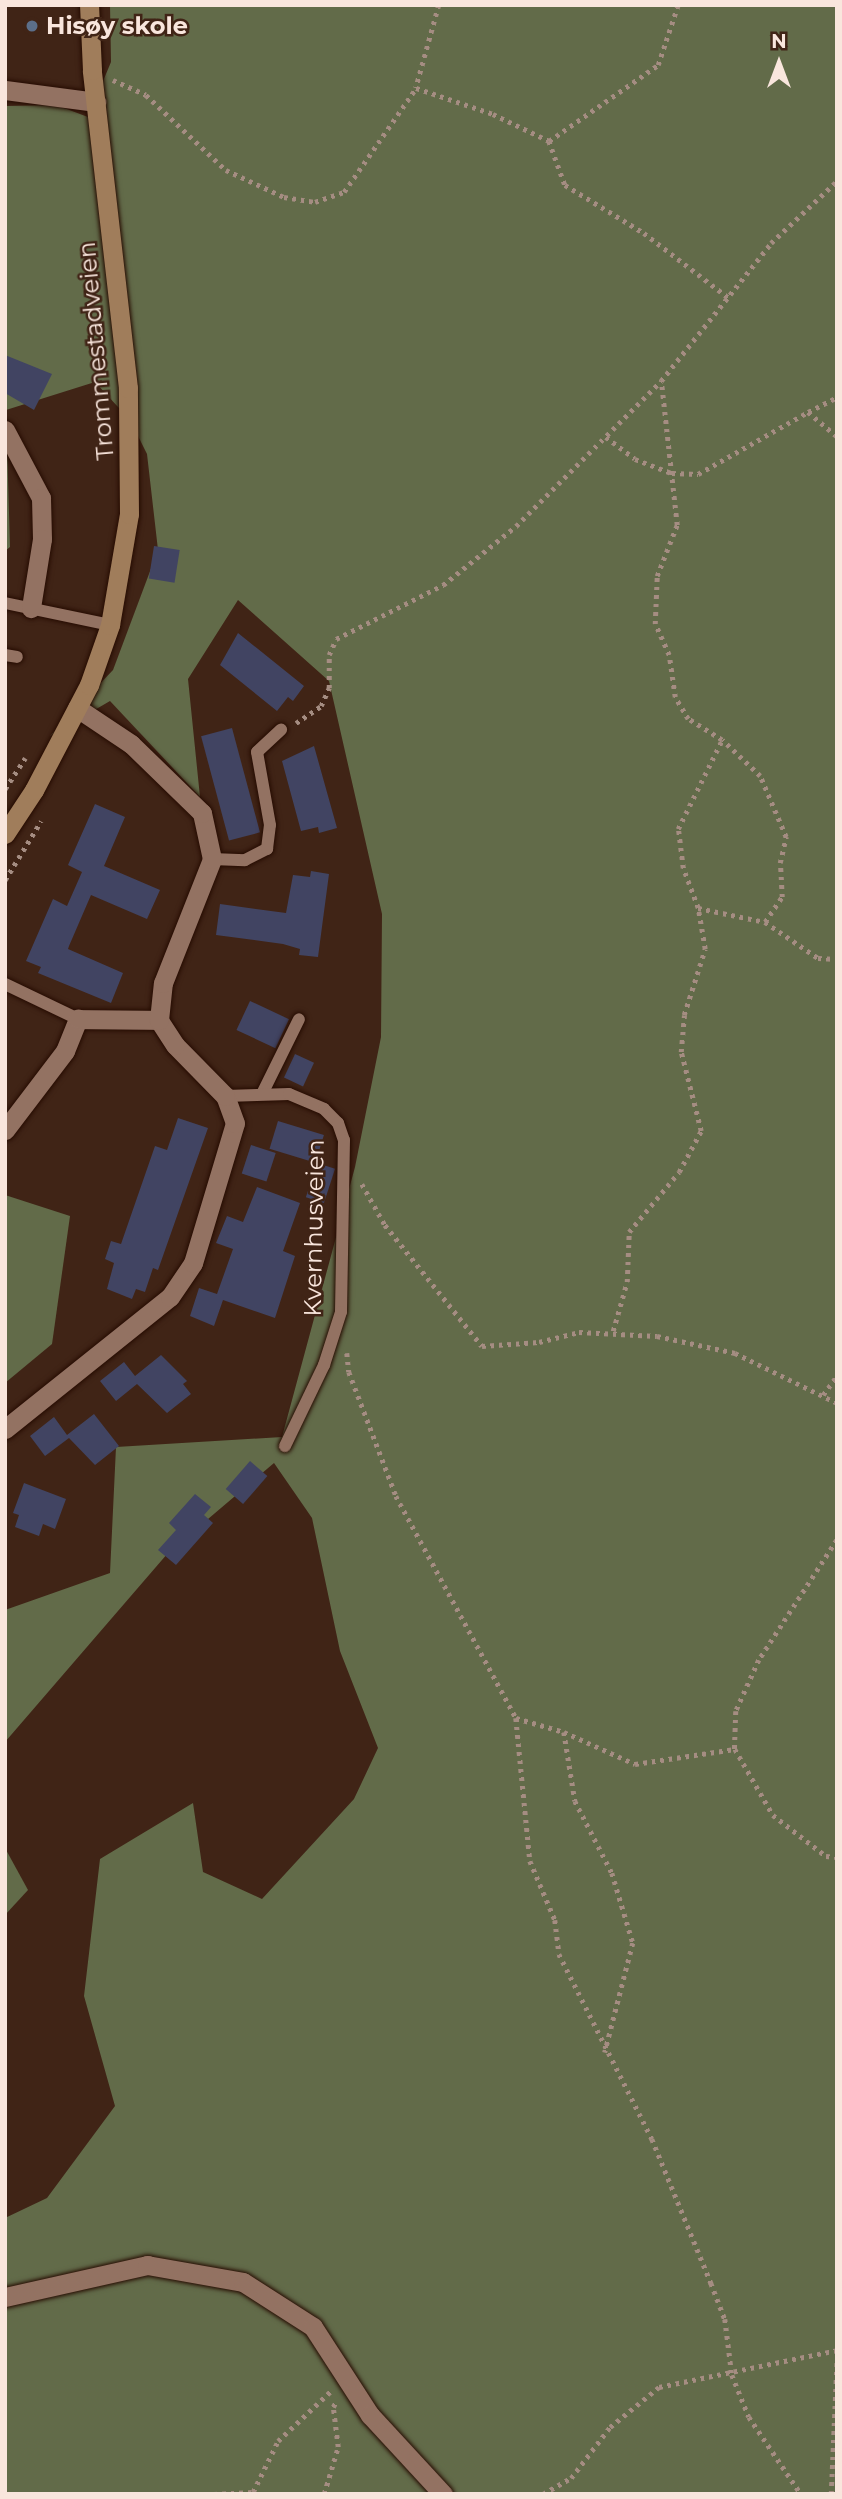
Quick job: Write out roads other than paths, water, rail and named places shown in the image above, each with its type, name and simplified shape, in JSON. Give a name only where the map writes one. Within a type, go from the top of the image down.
[{"type":"main road","name":"Trommestadveien","points":[[5,834],[77,708],[110,625],[123,564],[130,463],[120,307],[92,70],[89,5]]},
{"type":"street","points":[[5,90],[96,102]]},
{"type":"street","points":[[5,430],[41,498],[42,539],[31,608]]},
{"type":"street","points":[[5,1429],[170,1297],[193,1263],[234,1123],[225,1096],[175,1045],[159,1020],[163,983],[212,859],[202,813],[178,784],[131,744],[77,708]]},
{"type":"street","points":[[5,1130],[65,1051],[78,1019],[159,1020]]},
{"type":"street","points":[[5,2298],[147,2265],[216,2274],[243,2282],[299,2314],[327,2346],[346,2380],[394,2445],[443,2494]]},
{"type":"lane","points":[[5,603],[110,625]]},
{"type":"lane","points":[[212,859],[245,860],[267,849],[270,825],[257,752],[281,730]]},
{"type":"lane","points":[[5,984],[78,1019]]},
{"type":"lane","points":[[263,1092],[299,1019]]},
{"type":"lane","name":"Kvernhusveien","points":[[225,1096],[263,1092],[289,1094],[324,1108],[338,1123],[345,1160],[341,1312],[324,1365],[285,1447]]},
{"type":"place","name":"Hisøy skole","points":[[32,26]]}]
